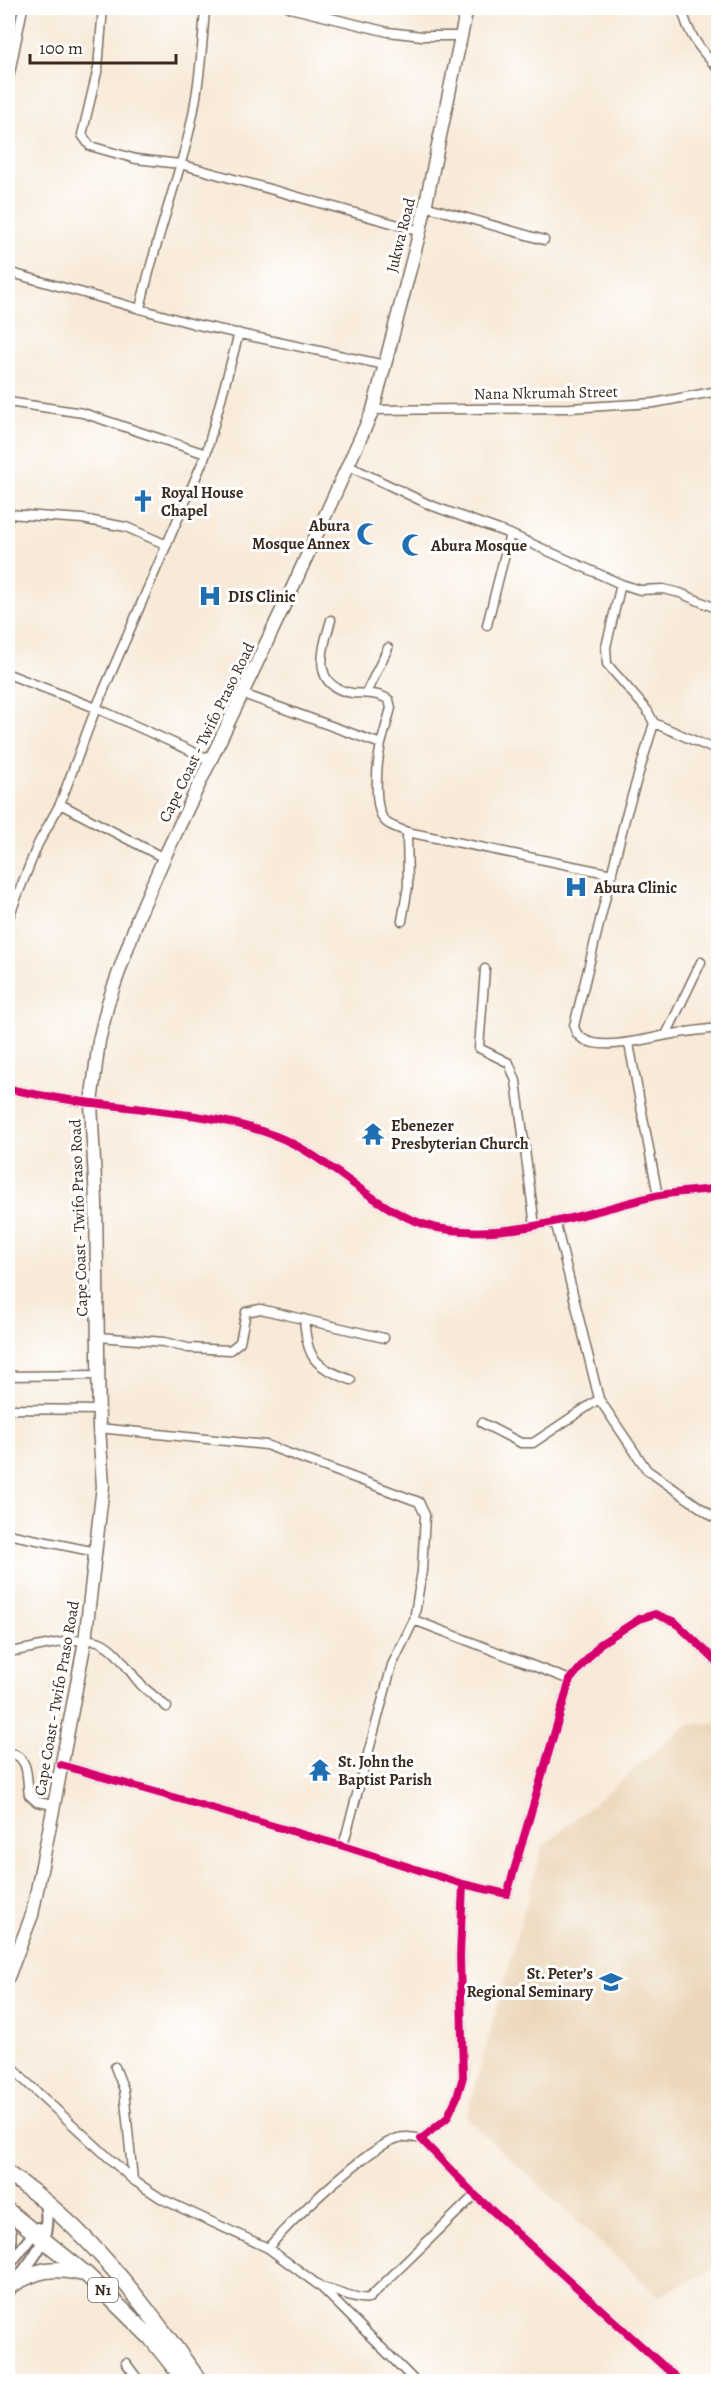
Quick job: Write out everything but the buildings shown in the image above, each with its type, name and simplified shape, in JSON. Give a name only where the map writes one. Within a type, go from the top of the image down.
[{"type":"highway","name":"N1","points":[[8,2174],[63,2218],[117,2272],[200,2382]]},
{"type":"highway","name":"N1","points":[[8,2211],[87,2274],[151,2338],[186,2382]]},
{"type":"highway","points":[[8,2232],[10,2248],[8,2256]]},
{"type":"highway","points":[[10,2288],[36,2271],[54,2268],[87,2274]]},
{"type":"main road","name":"Jukwa Road","points":[[349,465],[373,410],[420,231],[467,8]]},
{"type":"main road","name":"Cape Coast - Twifo Praso Road","points":[[8,1977],[32,1915],[54,1805],[85,1641],[103,1486],[99,1428],[100,1375],[91,1103],[99,1041],[108,1004],[139,915],[349,465]]},
{"type":"street","points":[[8,83],[23,8]]},
{"type":"street","points":[[103,8],[98,68],[82,135],[90,146],[136,159],[180,165],[420,231]]},
{"type":"street","points":[[140,309],[150,262],[180,165],[195,105],[205,8]]},
{"type":"street","points":[[290,8],[388,32],[422,36],[461,36]]},
{"type":"street","points":[[682,8],[690,33],[704,54],[718,68]]},
{"type":"street","points":[[424,206],[544,240]]},
{"type":"street","points":[[8,273],[194,324],[385,365]]},
{"type":"street","points":[[8,920],[38,844],[60,804],[96,708],[206,454],[240,333]]},
{"type":"street","name":"Nana Nkrumah Street","points":[[373,410],[570,408],[654,403],[718,391]]},
{"type":"street","points":[[8,402],[83,413],[206,454]]},
{"type":"street","points":[[349,465],[430,505],[510,534],[621,584],[639,590],[672,591],[718,609]]},
{"type":"street","points":[[8,514],[82,519],[126,527],[167,545]]},
{"type":"street","points":[[487,625],[510,534]]},
{"type":"street","points":[[621,584],[606,647],[607,664],[647,710],[654,723],[718,751]]},
{"type":"street","points":[[331,620],[321,656],[324,676],[336,688],[389,699],[391,708],[381,744],[377,804],[387,823],[407,832],[612,874]]},
{"type":"street","points":[[366,693],[388,648]]},
{"type":"street","points":[[8,674],[96,708],[211,759]]},
{"type":"street","points":[[243,694],[381,744]]},
{"type":"street","points":[[654,723],[632,791],[574,1026],[575,1034],[594,1042],[629,1044],[666,1035],[718,1028]]},
{"type":"street","points":[[60,804],[164,858]]},
{"type":"street","points":[[402,921],[408,886],[407,832]]},
{"type":"street","points":[[666,1035],[701,962]]},
{"type":"street","points":[[485,969],[479,1048],[509,1063],[516,1081],[535,1226]]},
{"type":"street","points":[[629,1044],[658,1196]]},
{"type":"street","points":[[8,1089],[91,1103],[166,1111],[259,1130],[302,1149],[369,1196],[413,1221],[449,1230],[489,1232],[535,1226],[658,1196],[718,1190]]},
{"type":"street","points":[[555,1221],[599,1399],[647,1470],[718,1520]]},
{"type":"street","points":[[98,1337],[164,1342],[188,1348],[220,1351],[236,1347],[240,1342],[243,1317],[251,1310],[260,1309],[384,1338]]},
{"type":"street","points":[[304,1319],[310,1352],[322,1369],[351,1380]]},
{"type":"street","points":[[8,1376],[100,1375]]},
{"type":"street","points":[[482,1423],[521,1443],[533,1443],[599,1399]]},
{"type":"street","points":[[8,1409],[99,1410]]},
{"type":"street","points":[[99,1428],[266,1445],[419,1502],[425,1515],[422,1571],[414,1620],[392,1665],[343,1846]]},
{"type":"street","points":[[8,1534],[96,1552]]},
{"type":"street","points":[[61,1765],[343,1846],[463,1884],[507,1894],[570,1680],[600,1644],[639,1619],[655,1614],[675,1622],[718,1663]]},
{"type":"street","points":[[414,1620],[570,1680]]},
{"type":"street","points":[[8,1652],[27,1651],[49,1644],[98,1641],[112,1649],[144,1687],[167,1707]]},
{"type":"street","points":[[8,1752],[14,1753],[24,1762],[28,1774],[29,1795],[37,1802],[54,1805]]},
{"type":"street","points":[[421,2139],[447,2118],[463,2077],[460,1956],[463,1884]]},
{"type":"street","points":[[8,2061],[24,2080],[133,2180],[162,2199],[268,2248],[321,2287],[412,2380]]},
{"type":"street","points":[[115,2067],[124,2090],[133,2180]]},
{"type":"street","points":[[268,2248],[288,2224],[352,2168],[396,2139],[409,2136],[421,2139],[475,2195],[681,2382]]},
{"type":"street","points":[[321,2287],[339,2290],[361,2299],[369,2298],[475,2195]]},
{"type":"street","points":[[10,2288],[47,2222],[45,2203]]},
{"type":"street","points":[[47,2222],[63,2218]]},
{"type":"street","points":[[8,2266],[39,2236]]},
{"type":"street","points":[[126,2363],[141,2382]]},
{"type":"shaded area","name":"St. Peter’s Regional Seminary","points":[[718,1723],[718,2267],[658,2296],[466,2118],[542,1847],[687,1725]]},
{"type":"cycle path","points":[[8,1089],[71,1100],[209,1118],[276,1136],[320,1160],[402,1215],[425,1225],[450,1230],[503,1230],[528,1227],[655,1196],[718,1188]]},
{"type":"cycle path","points":[[61,1765],[343,1846],[463,1884],[507,1894],[570,1680],[600,1644],[639,1619],[655,1614],[675,1622],[718,1663]]},
{"type":"cycle path","points":[[463,1884],[460,1956],[463,2077],[447,2118],[421,2139],[475,2195],[681,2382]]},
{"type":"place","name":"Royal House Chapel","points":[[143,501]]},
{"type":"place","name":"Abura Mosque Annex","points":[[368,534]]},
{"type":"place","name":"Abura Mosque","points":[[413,545]]},
{"type":"place","name":"DIS Clinic","points":[[210,596]]},
{"type":"place","name":"Abura Clinic","points":[[576,887]]},
{"type":"place","name":"Ebenezer Presbyterian Church","points":[[373,1134]]},
{"type":"place","name":"St. John the Baptist Parish","points":[[320,1770]]},
{"type":"place","name":"St. Peter’s Regional Seminary","points":[[611,1982]]}]
